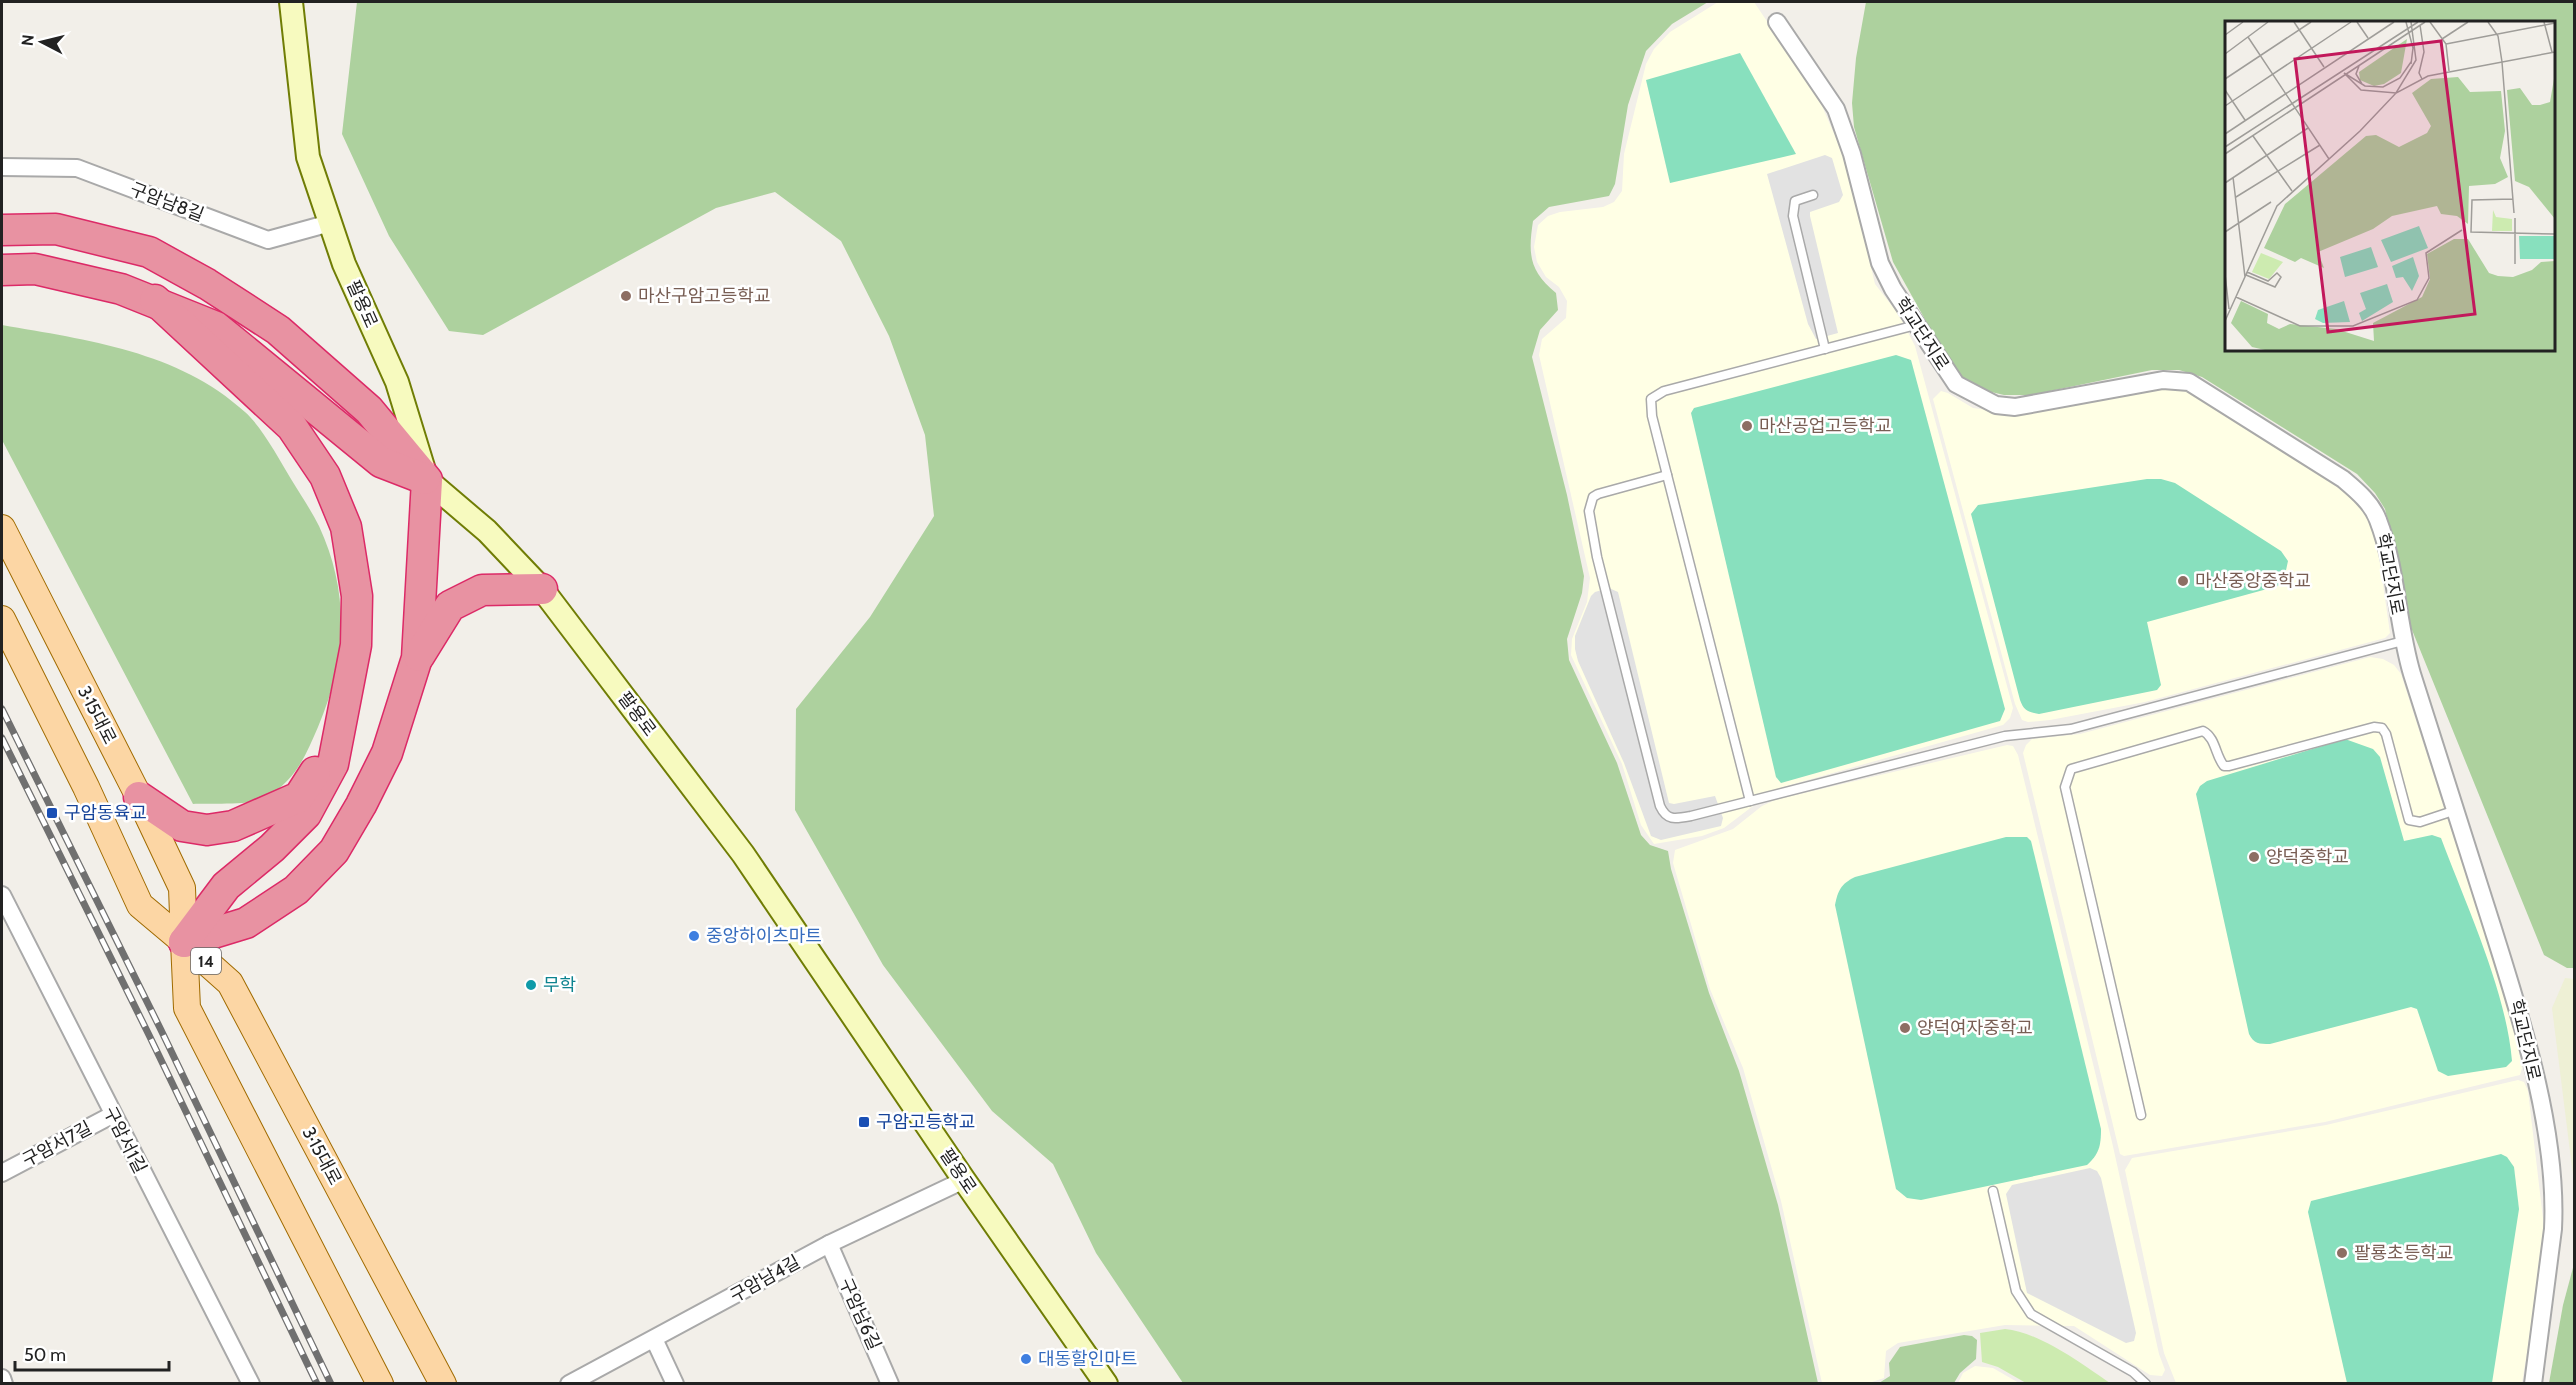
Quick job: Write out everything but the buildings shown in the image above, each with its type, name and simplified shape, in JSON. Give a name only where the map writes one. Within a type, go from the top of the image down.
[{"type":"highway","points":[[2,230],[56,229],[149,252],[207,284],[278,330],[369,410],[427,480],[417,658],[387,753],[334,851],[296,890],[246,923],[184,942]]},
{"type":"highway","points":[[2,270],[35,269],[121,289],[155,300],[216,327],[381,462],[427,480]]},
{"type":"highway","points":[[155,300],[292,427],[325,476],[346,527],[357,596],[356,645],[333,764],[306,814],[272,848],[226,886],[184,942]]},
{"type":"highway","points":[[417,658],[450,606],[482,590],[542,590]]},
{"type":"highway","points":[[139,797],[182,826],[207,830],[233,826],[299,797],[313,778],[346,691]]},
{"type":"main road","name":"팔용로","points":[[291,2],[308,157],[344,264],[397,382],[427,480],[487,531],[542,590],[743,854],[964,1180],[1106,1383]]},
{"type":"main road","name":"3·15대로","points":[[2,528],[139,797],[182,888],[187,1008],[380,1383]]},
{"type":"main road","name":"3·15대로","points":[[2,619],[86,787],[140,904],[230,983],[443,1383]]},
{"type":"street","name":"학교단지로","points":[[1777,22],[1836,109],[1852,154],[1880,263],[1893,290],[1956,384],[1996,405],[2030,405],[2163,380],[2177,380],[2209,393],[2334,473],[2362,495],[2378,517],[2386,545],[2403,641],[2528,1041],[2551,1174],[2553,1229],[2533,1383]]},
{"type":"street","name":"구암남8길","points":[[2,167],[77,168],[268,240],[330,223]]},
{"type":"street","name":"구암서1길","points":[[2,895],[112,1115],[251,1383]]},
{"type":"street","name":"구암서7길","points":[[2,1173],[112,1115]]},
{"type":"street","name":"구암남4길","points":[[569,1383],[829,1244],[964,1180]]},
{"type":"street","name":"구암남6길","points":[[829,1244],[890,1383]]},
{"type":"street","points":[[654,1339],[675,1383]]},
{"type":"street","points":[[2,1378],[4,1383]]},
{"type":"lane","points":[[1813,195],[1795,201],[1793,216],[1825,349]]},
{"type":"lane","points":[[1750,801],[1650,407],[1651,399],[1656,394],[1916,325]]},
{"type":"lane","points":[[1667,475],[1598,494],[1593,497],[1588,511],[1596,556],[1664,816],[1678,819],[2005,736],[2070,729],[2403,641]]},
{"type":"lane","points":[[2141,1115],[2066,787],[2072,769],[2204,731],[2211,737],[2219,760],[2224,766],[2229,766],[2374,727],[2382,728],[2386,734],[2409,820],[2420,822],[2456,810]]},
{"type":"lane","points":[[1993,1191],[2016,1291],[2021,1302],[2031,1314],[2133,1371],[2146,1383]]},
{"type":"shaded area","name":"마산공업고등학교","points":[[1718,2],[1754,2],[1819,99],[1835,136],[1849,174],[1875,284],[1899,315],[1915,346],[2013,708],[2010,718],[2003,725],[1774,790],[1724,828],[1702,836],[1654,844],[1641,825],[1622,764],[1571,655],[1572,639],[1587,602],[1590,578],[1539,355],[1542,339],[1566,318],[1567,301],[1559,287],[1546,277],[1537,262],[1534,247],[1538,225],[1548,216],[1560,212],[1603,207],[1614,202],[1622,191],[1624,154],[1646,64],[1654,49],[1670,32]]},
{"type":"shaded area","points":[[1825,155],[1832,158],[1843,195],[1839,202],[1810,212],[1810,216],[1838,333],[1816,339],[1808,324],[1767,174]]},
{"type":"shaded area","name":"마산중앙중학교","points":[[2173,385],[2199,394],[2355,499],[2369,516],[2376,536],[2390,633],[2385,638],[2145,702],[2050,720],[2028,722],[2022,720],[2015,704],[1933,399],[1941,391],[1973,408],[2004,412]]},
{"type":"shaded area","points":[[1609,588],[1618,592],[1669,803],[1715,796],[1723,818],[1721,826],[1661,840],[1651,836],[1624,763],[1578,661],[1575,649],[1575,636],[1591,596],[1595,592]]},
{"type":"shaded area","name":"양덕중학교","points":[[2370,657],[2383,659],[2394,665],[2401,674],[2513,1022],[2522,1068],[2520,1075],[2325,1122],[2124,1156],[2120,1154],[2023,753],[2026,745],[2032,739],[2080,734]]},
{"type":"shaded area","name":"양덕여자중학교","points":[[2007,745],[2013,746],[2018,755],[2112,1142],[2159,1354],[2165,1370],[2162,1376],[2150,1375],[2074,1326],[2005,1325],[1898,1343],[1886,1351],[1884,1378],[1869,1383],[1822,1383],[1781,1201],[1743,1068],[1710,989],[1673,863],[1675,850],[1733,829],[1762,806],[1775,800]]},
{"type":"shaded area","points":[[2565,978],[2574,979],[2574,1183],[2552,1008]]},
{"type":"shaded area","name":"팔룡초등학교","points":[[2518,1080],[2524,1082],[2528,1091],[2544,1227],[2539,1278],[2522,1383],[2176,1383],[2164,1353],[2125,1170],[2132,1158],[2326,1125]]},
{"type":"shaded area","points":[[2090,1168],[2097,1171],[2101,1178],[2136,1333],[2134,1341],[2126,1343],[2027,1293],[2006,1194],[2012,1185]]},
{"type":"shaded area","points":[[1975,1366],[1993,1368],[2019,1383],[1958,1383],[1963,1373]]},
{"type":"green space","points":[[357,2],[1708,2],[1672,24],[1646,51],[1628,105],[1615,184],[1609,196],[1549,207],[1533,221],[1532,261],[1540,277],[1556,293],[1558,310],[1540,330],[1532,357],[1567,495],[1584,576],[1582,593],[1567,639],[1569,660],[1617,763],[1641,835],[1650,845],[1668,851],[1671,869],[1709,993],[1739,1071],[1778,1205],[1818,1383],[1183,1383],[1096,1253],[1053,1164],[992,1111],[883,965],[795,810],[796,709],[870,617],[934,516],[925,435],[889,336],[841,241],[775,192],[716,208],[483,335],[449,331],[389,236],[342,134]]},
{"type":"green space","points":[[1866,2],[2574,2],[2574,968],[2567,968],[2544,955],[2410,625],[2385,509],[2375,493],[2357,474],[2202,377],[2179,370],[2152,370],[2031,395],[2004,395],[1983,390],[1964,379],[1947,359],[1893,262],[1854,127],[1852,103],[1856,58]]},
{"type":"green space","points":[[1740,53],[1796,154],[1670,183],[1646,80]]},
{"type":"green space","points":[[2,325],[66,336],[130,351],[191,375],[219,391],[258,426],[316,520],[329,551],[340,601],[341,626],[335,676],[328,702],[304,758],[285,784],[265,798],[240,803],[193,804],[2,440]]},
{"type":"green space","points":[[1896,355],[1911,360],[2005,709],[2000,721],[1781,783],[1776,777],[1691,413],[1694,408]]},
{"type":"green space","points":[[2147,479],[2161,479],[2175,483],[2281,551],[2288,561],[2285,575],[2278,586],[2147,622],[2161,685],[2157,690],[2039,714],[2029,712],[2020,700],[1971,514],[1978,505]]},
{"type":"green space","points":[[2345,739],[2373,749],[2380,757],[2404,841],[2432,835],[2441,838],[2484,948],[2502,1006],[2512,1061],[2506,1067],[2448,1076],[2438,1071],[2417,1009],[2411,1007],[2270,1044],[2257,1043],[2249,1034],[2196,794],[2200,786],[2207,781]]},
{"type":"green space","points":[[2006,837],[2027,837],[2031,841],[2101,1129],[2100,1145],[2097,1153],[2087,1165],[1921,1200],[1907,1198],[1896,1189],[1835,905],[1836,900],[1843,885],[1855,877]]},
{"type":"green space","points":[[2501,1154],[2507,1157],[2514,1167],[2519,1209],[2492,1383],[2347,1383],[2308,1212],[2311,1201]]},
{"type":"green space","points":[[2574,1264],[2574,1383],[2549,1383],[2563,1305]]},
{"type":"green space","points":[[2005,1329],[2018,1331],[2046,1342],[2110,1383],[2026,1383],[1998,1367],[1982,1362],[1980,1333]]},
{"type":"green space","points":[[1964,1335],[1972,1336],[1977,1340],[1976,1359],[1960,1373],[1954,1383],[1879,1383],[1890,1376],[1889,1363],[1900,1347]]},
{"type":"railway","points":[[2,709],[161,1030],[331,1384]]},
{"type":"railway","points":[[2,738],[149,1035],[317,1384]]},
{"type":"place","name":"마산구암고등학교","points":[[626,296]]},
{"type":"place","name":"마산공업고등학교","points":[[1747,426]]},
{"type":"place","name":"마산중앙중학교","points":[[2183,581]]},
{"type":"place","name":"구암동육교","points":[[52,813]]},
{"type":"place","name":"양덕중학교","points":[[2254,857]]},
{"type":"place","name":"중앙하이츠마트","points":[[694,936]]},
{"type":"place","name":"무학","points":[[531,985]]},
{"type":"place","name":"양덕여자중학교","points":[[1905,1028]]},
{"type":"place","name":"구암고등학교","points":[[864,1122]]},
{"type":"place","name":"팔룡초등학교","points":[[2342,1253]]},
{"type":"place","name":"대동할인마트","points":[[1026,1359]]}]
